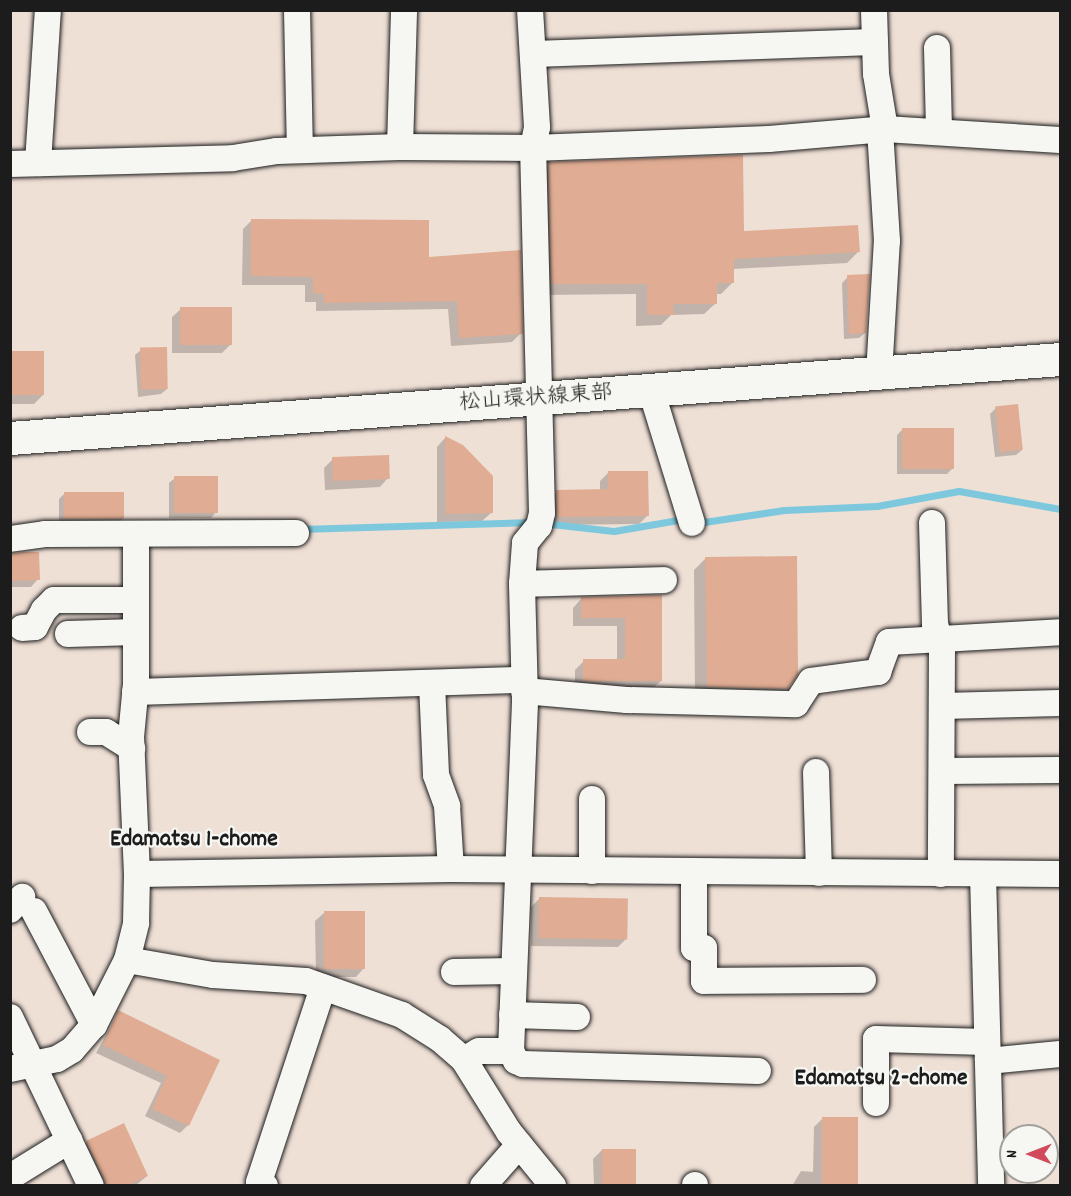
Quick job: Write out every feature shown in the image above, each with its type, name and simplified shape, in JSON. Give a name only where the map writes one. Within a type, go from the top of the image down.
[{"type":"street","points":[[38,163],[48,10]]},
{"type":"street","points":[[297,10],[300,150]]},
{"type":"street","points":[[400,147],[404,10]]},
{"type":"street","points":[[530,10],[537,127],[533,148],[537,399],[542,513],[539,526],[525,543],[522,584],[524,686],[511,1051],[516,1061],[523,1064],[758,1071]]},
{"type":"street","points":[[874,10],[883,130],[887,242],[879,374]]},
{"type":"street","points":[[533,54],[875,42]]},
{"type":"street","points":[[937,48],[939,132]]},
{"type":"street","points":[[10,164],[233,159],[300,150],[400,147],[533,148],[769,139],[883,130],[1060,140]]},
{"type":"street","name":"松山環状線東部","points":[[10,438],[1060,359]]},
{"type":"street","points":[[651,390],[692,523]]},
{"type":"street","points":[[932,523],[942,706],[940,873]]},
{"type":"street","points":[[10,538],[296,533]]},
{"type":"street","points":[[22,1067],[57,1059],[72,1050],[94,1025],[127,960],[136,922],[137,874],[132,748],[135,692],[136,534]]},
{"type":"street","points":[[522,584],[664,580]]},
{"type":"street","points":[[22,628],[36,627],[44,609],[54,600],[136,600]]},
{"type":"street","points":[[68,634],[136,632]]},
{"type":"street","points":[[135,692],[432,683],[524,686],[627,700],[796,704],[811,681],[878,672],[889,642],[939,637],[1060,632]]},
{"type":"street","points":[[432,683],[436,776],[447,806],[451,869]]},
{"type":"street","points":[[942,706],[1060,703]]},
{"type":"street","points":[[90,732],[106,732],[132,748]]},
{"type":"street","points":[[942,771],[1060,770]]},
{"type":"street","points":[[816,772],[819,873]]},
{"type":"street","points":[[592,799],[592,871]]},
{"type":"street","points":[[137,874],[451,869],[1060,874]]},
{"type":"street","points":[[694,872],[694,948],[704,948],[704,981],[863,980]]},
{"type":"street","points":[[983,874],[992,1185]]},
{"type":"street","points":[[22,906],[94,1025]]},
{"type":"street","points":[[127,960],[213,975],[306,981],[402,1015],[440,1038],[464,1060],[519,1145],[553,1185]]},
{"type":"street","points":[[454,972],[513,971]]},
{"type":"street","points":[[265,1185],[259,1182],[323,987]]},
{"type":"street","points":[[512,1015],[578,1017]]},
{"type":"street","points":[[10,1017],[22,1067],[70,1140],[92,1185]]},
{"type":"street","points":[[876,1103],[876,1039],[987,1051],[1060,1054]]},
{"type":"street","points":[[464,1060],[479,1051],[511,1051]]},
{"type":"street","points":[[10,1177],[70,1140]]},
{"type":"street","points":[[483,1185],[519,1145]]},
{"type":"building","points":[[743,155],[744,231],[858,225],[860,252],[734,259],[734,283],[717,283],[717,304],[673,304],[674,315],[647,315],[647,284],[551,284],[548,162]]},
{"type":"building","points":[[251,219],[429,220],[429,257],[521,250],[523,334],[459,338],[457,301],[324,303],[324,294],[313,293],[313,277],[251,276]]},
{"type":"building","points":[[870,274],[866,333],[849,334],[847,275]]},
{"type":"building","points":[[180,307],[232,307],[232,345],[180,345]]},
{"type":"building","points":[[140,347],[167,347],[168,389],[141,389]]},
{"type":"building","points":[[10,351],[44,351],[44,395],[10,395]]},
{"type":"building","points":[[1018,404],[1023,450],[1000,452],[995,406]]},
{"type":"building","points":[[902,428],[954,428],[954,469],[902,469]]},
{"type":"building","points":[[445,436],[463,445],[493,476],[493,513],[446,514]]},
{"type":"building","points":[[389,455],[390,479],[333,481],[332,457]]},
{"type":"building","points":[[608,471],[648,471],[649,516],[557,517],[556,490],[608,489]]},
{"type":"building","points":[[174,476],[218,476],[218,513],[174,513]]},
{"type":"building","points":[[64,492],[124,492],[124,519],[64,519]]},
{"type":"building","points":[[39,552],[40,580],[10,581],[10,554]]},
{"type":"building","points":[[797,556],[798,674],[788,689],[707,687],[705,557]]},
{"type":"building","points":[[662,595],[662,681],[583,681],[583,659],[625,659],[625,618],[581,618],[581,597]]},
{"type":"building","points":[[539,897],[628,899],[627,940],[538,938]]},
{"type":"building","points":[[324,911],[365,911],[365,969],[324,969]]},
{"type":"building","points":[[118,1010],[220,1060],[189,1126],[152,1109],[167,1076],[103,1045]]},
{"type":"building","points":[[822,1117],[858,1117],[858,1185],[822,1185]]},
{"type":"building","points":[[124,1123],[148,1176],[128,1185],[107,1185],[86,1141]]},
{"type":"building","points":[[602,1149],[636,1149],[636,1185],[602,1185]]},
{"type":"waterway","points":[[704,522],[784,510],[877,506],[959,491],[1060,509]]},
{"type":"waterway","points":[[551,524],[614,531],[678,520]]},
{"type":"waterway","points":[[300,529],[532,522]]},
{"type":"district","name":"Edamatsu 1-chome","points":[[194,841]]},
{"type":"district","name":"Edamatsu 2-chome","points":[[881,1080]]}]
